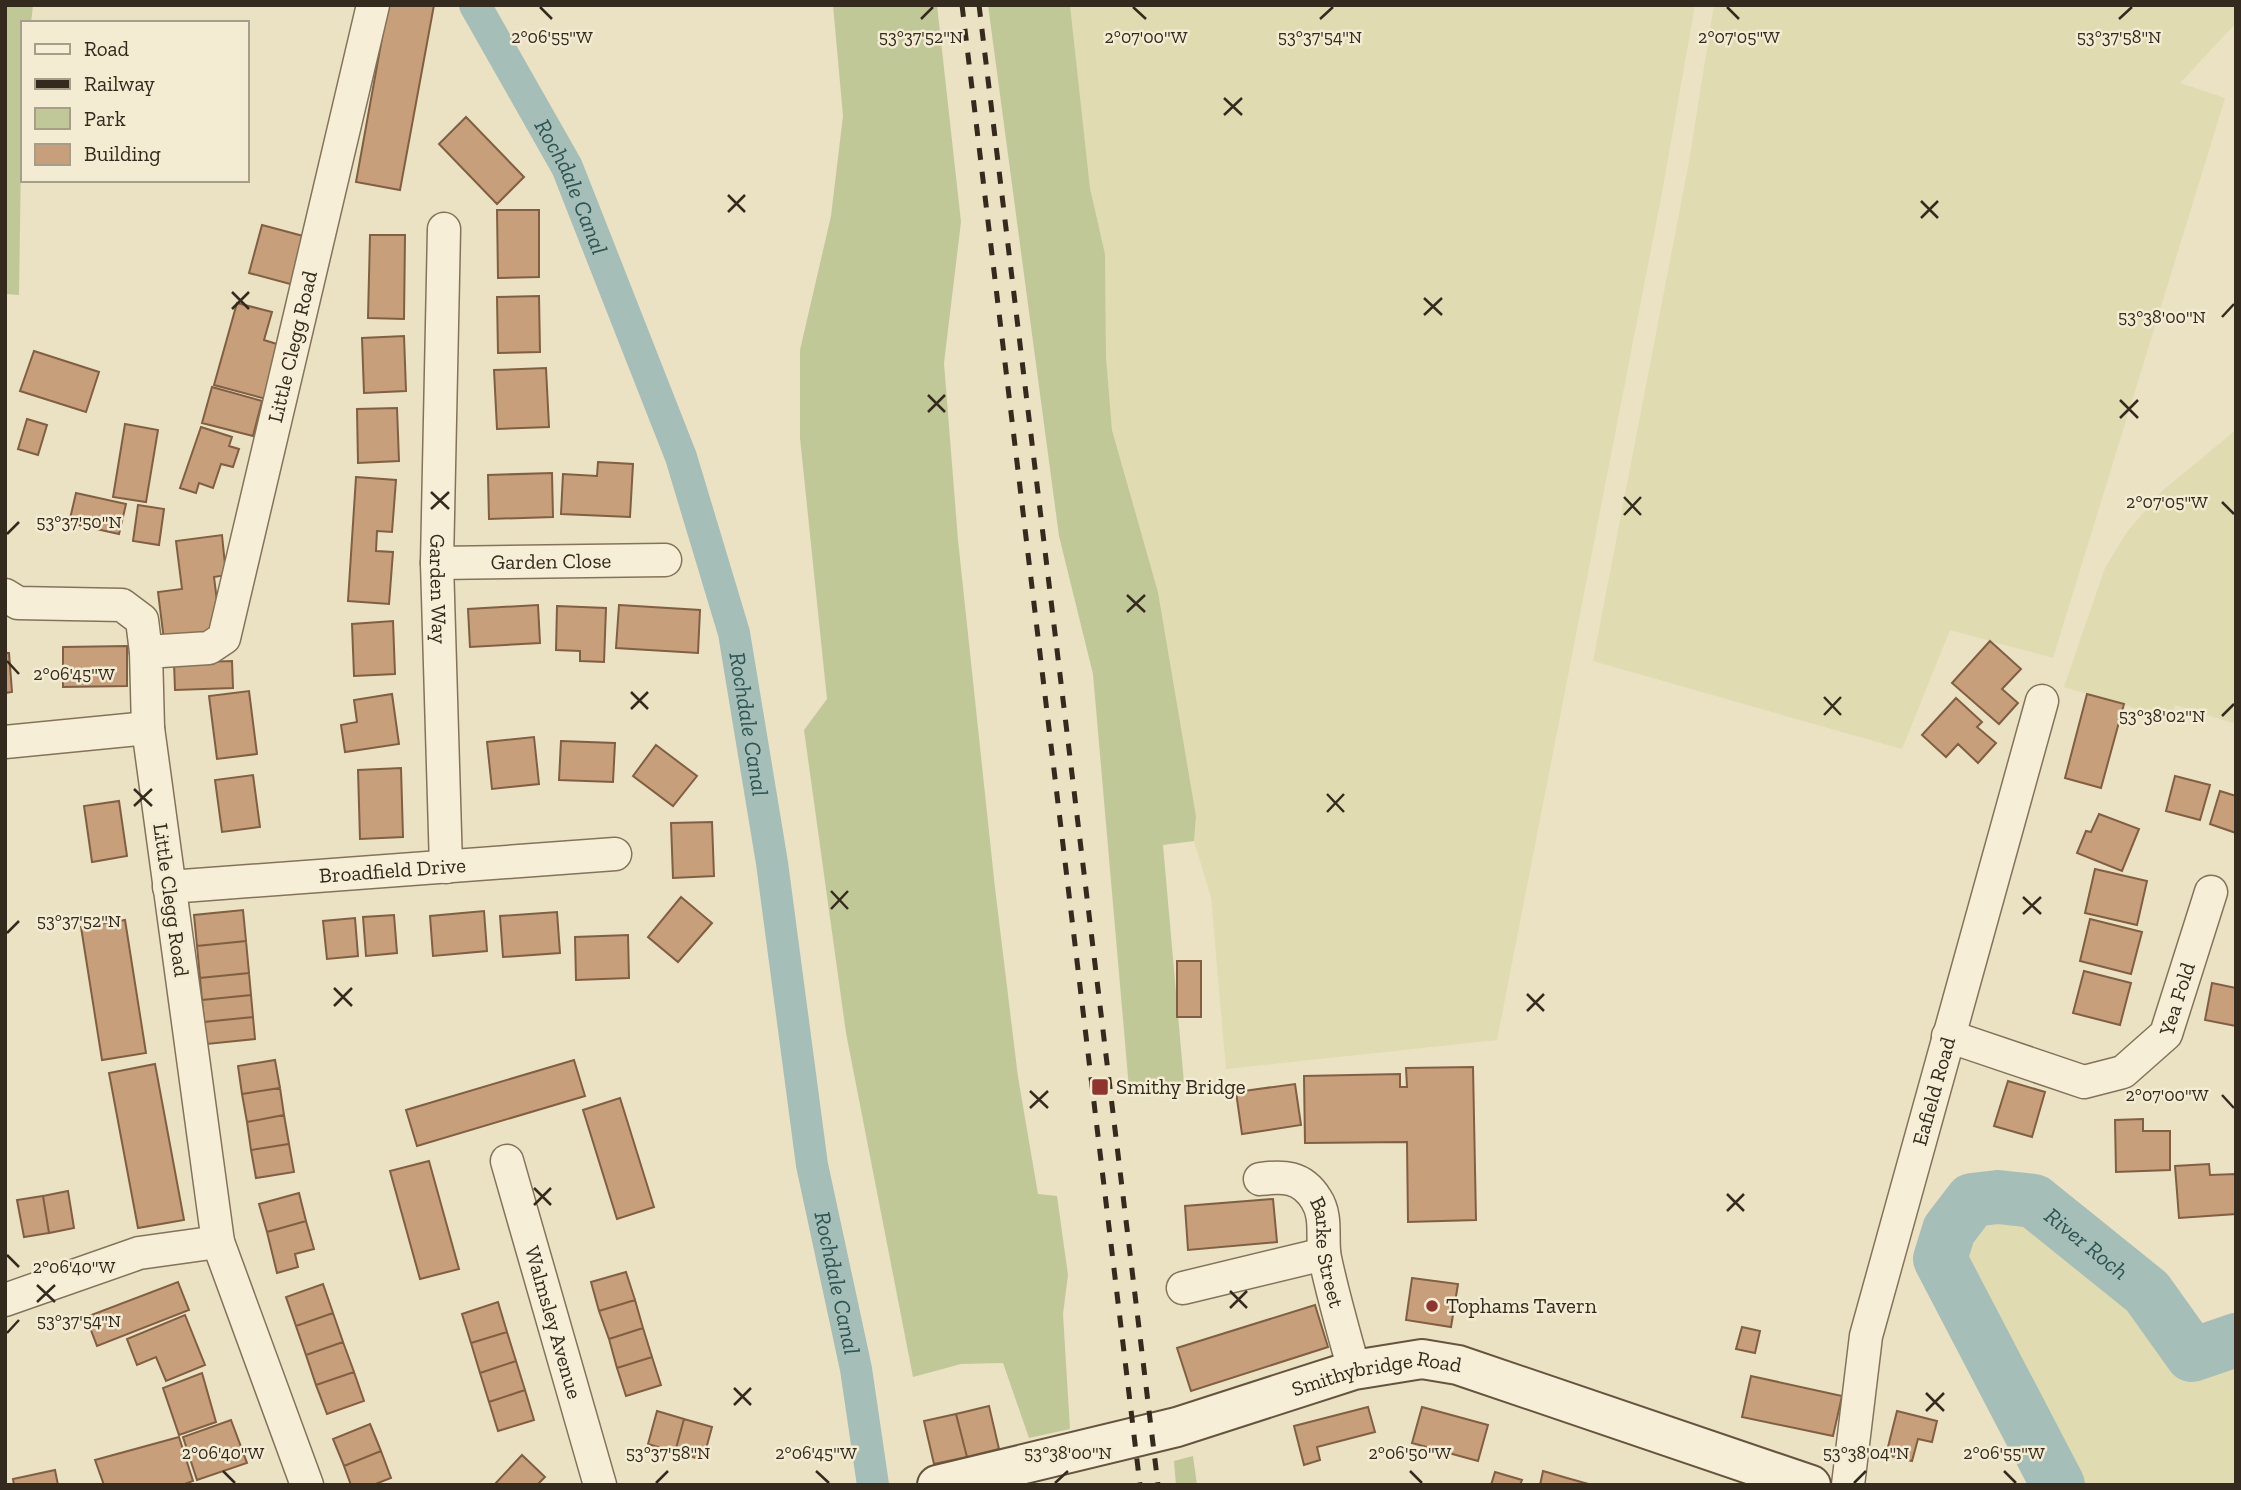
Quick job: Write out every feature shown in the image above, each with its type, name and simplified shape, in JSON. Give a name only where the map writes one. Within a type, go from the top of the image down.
[{"type":"street","name":"Little Clegg Road","points":[[307,1485],[218,1242],[148,727],[145,652],[209,648],[224,638],[373,5]]},
{"type":"street","name":"Garden Way","points":[[444,229],[437,563],[446,867]]},
{"type":"street","name":"Garden Close","points":[[437,563],[665,560]]},
{"type":"street","points":[[5,595],[18,603],[122,605],[142,620],[145,652]]},
{"type":"street","name":"Eafield Road","points":[[1848,1485],[1866,1336],[2042,701]]},
{"type":"street","points":[[5,742],[148,727]]},
{"type":"street","name":"Broadfield Drive","points":[[169,887],[615,854]]},
{"type":"street","name":"Yea Fold","points":[[1948,1036],[2084,1082],[2123,1072],[2166,1034],[2211,892]]},
{"type":"street","name":"Walmsley Avenue","points":[[507,1161],[600,1485]]},
{"type":"street","name":"Barke Street","points":[[1259,1179],[1283,1175],[1295,1179],[1317,1200],[1324,1224],[1324,1254],[1354,1370]]},
{"type":"street","points":[[5,1300],[139,1252],[218,1242]]},
{"type":"street","points":[[1183,1288],[1324,1254]]},
{"type":"street","name":"Smithybridge Road","points":[[937,1485],[1177,1427],[1354,1370],[1422,1359],[1458,1365],[1756,1476],[1811,1485]]},
{"type":"shaded area","points":[[1070,5],[1695,5],[1661,198],[1497,1040],[1226,1069],[1211,897],[1194,841],[1196,816],[1158,592],[1112,430],[1106,357],[1105,254],[1090,188]]},
{"type":"shaded area","points":[[1714,5],[2236,5],[2236,23],[2180,83],[2225,98],[2053,658],[1950,630],[1902,749],[1593,661],[1689,162]]},
{"type":"shaded area","points":[[2236,430],[2236,724],[2175,705],[2171,719],[2064,687],[2105,568],[2127,532],[2161,492]]},
{"type":"shaded area","points":[[2019,1209],[2044,1222],[2175,1354],[2193,1366],[2236,1353],[2236,1485],[2071,1485],[1963,1286],[1950,1256],[1959,1236],[1972,1220],[1992,1210]]},
{"type":"green space","points":[[5,5],[33,5],[31,21],[21,21],[19,295],[6,294]]},
{"type":"green space","points":[[833,5],[937,5],[961,222],[944,363],[958,540],[1018,1077],[1038,1194],[1057,1196],[1068,1275],[1063,1314],[1070,1429],[1029,1438],[1003,1363],[961,1364],[913,1377],[846,1033],[804,730],[827,699],[800,438],[800,350],[831,216],[843,116]]},
{"type":"green space","points":[[988,5],[1070,5],[1090,188],[1105,254],[1106,357],[1112,430],[1158,592],[1196,816],[1194,841],[1163,845],[1184,1083],[1129,1088],[1093,674],[1059,536]]},
{"type":"green space","points":[[1193,1456],[1197,1485],[1176,1485],[1174,1461]]},
{"type":"building","points":[[388,5],[434,5],[400,190],[356,182]]},
{"type":"building","points":[[466,117],[524,177],[497,204],[439,144]]},
{"type":"building","points":[[497,210],[539,210],[539,277],[498,278]]},
{"type":"building","points":[[262,225],[307,237],[294,285],[249,273]]},
{"type":"building","points":[[370,235],[405,235],[404,319],[368,318]]},
{"type":"building","points":[[539,296],[540,352],[498,353],[497,297]]},
{"type":"building","points":[[237,303],[272,312],[264,340],[280,345],[266,399],[214,385]]},
{"type":"building","points":[[404,336],[406,391],[364,393],[362,338]]},
{"type":"building","points":[[34,351],[99,372],[86,412],[20,391]]},
{"type":"building","points":[[546,368],[549,427],[497,429],[494,370]]},
{"type":"building","points":[[212,387],[262,401],[253,436],[202,423]]},
{"type":"building","points":[[397,408],[399,461],[358,463],[357,409]]},
{"type":"building","points":[[27,419],[47,425],[38,455],[18,449]]},
{"type":"building","points":[[125,424],[158,430],[146,502],[113,497]]},
{"type":"building","points":[[201,427],[232,437],[229,446],[239,449],[233,467],[221,464],[213,488],[199,483],[196,493],[180,488]]},
{"type":"building","points":[[598,462],[633,464],[630,517],[561,514],[563,474],[597,476]]},
{"type":"building","points":[[552,473],[553,517],[489,519],[488,475]]},
{"type":"building","points":[[356,477],[396,480],[392,532],[377,531],[376,551],[393,552],[389,604],[348,601]]},
{"type":"building","points":[[76,493],[126,504],[119,534],[69,523]]},
{"type":"building","points":[[138,505],[164,509],[159,545],[133,541]]},
{"type":"building","points":[[222,535],[226,575],[214,577],[221,633],[164,640],[158,592],[182,589],[176,541]]},
{"type":"building","points":[[538,605],[540,643],[470,647],[468,609]]},
{"type":"building","points":[[619,605],[700,610],[698,653],[616,648]]},
{"type":"building","points":[[557,606],[606,608],[604,662],[580,661],[580,651],[556,650]]},
{"type":"building","points":[[393,621],[395,674],[354,676],[352,624]]},
{"type":"building","points":[[1990,641],[2021,669],[2002,689],[2018,703],[1999,724],[1952,683]]},
{"type":"building","points":[[127,646],[127,686],[63,687],[63,647]]},
{"type":"building","points":[[5,653],[9,653],[12,692],[5,693]]},
{"type":"building","points":[[232,661],[233,688],[175,690],[174,663]]},
{"type":"building","points":[[249,691],[257,754],[217,759],[209,696]]},
{"type":"building","points":[[392,694],[399,744],[345,752],[341,725],[357,722],[354,700]]},
{"type":"building","points":[[2087,694],[2124,704],[2101,788],[2065,778]]},
{"type":"building","points":[[1956,698],[1982,722],[1977,727],[1996,743],[1978,763],[1958,744],[1946,757],[1922,735]]},
{"type":"building","points":[[534,737],[539,784],[492,789],[487,742]]},
{"type":"building","points":[[561,741],[615,743],[613,782],[559,780]]},
{"type":"building","points":[[656,745],[697,776],[673,806],[633,776]]},
{"type":"building","points":[[401,768],[403,837],[360,839],[358,770]]},
{"type":"building","points":[[253,775],[260,827],[222,832],[215,780]]},
{"type":"building","points":[[2175,776],[2210,785],[2200,820],[2166,811]]},
{"type":"building","points":[[2220,791],[2236,796],[2236,833],[2210,824]]},
{"type":"building","points":[[119,801],[127,856],[92,862],[84,806]]},
{"type":"building","points":[[2099,814],[2139,829],[2122,871],[2077,853],[2086,831],[2091,832]]},
{"type":"building","points":[[712,822],[714,876],[673,878],[671,823]]},
{"type":"building","points":[[2095,869],[2147,881],[2137,925],[2085,913]]},
{"type":"building","points":[[681,897],[712,923],[678,962],[648,937]]},
{"type":"building","points":[[243,910],[246,941],[197,946],[194,915]]},
{"type":"building","points":[[484,911],[487,951],[433,956],[430,916]]},
{"type":"building","points":[[557,912],[560,953],[503,957],[500,916]]},
{"type":"building","points":[[394,915],[397,953],[366,956],[363,917]]},
{"type":"building","points":[[355,918],[358,956],[327,959],[323,921]]},
{"type":"building","points":[[2090,919],[2142,932],[2131,974],[2080,961]]},
{"type":"building","points":[[125,920],[146,1053],[102,1060],[81,927]]},
{"type":"building","points":[[628,935],[629,978],[576,980],[575,937]]},
{"type":"building","points":[[246,941],[249,973],[200,978],[197,946]]},
{"type":"building","points":[[1177,961],[1201,961],[1201,1017],[1177,1017]]},
{"type":"building","points":[[2084,971],[2131,983],[2120,1025],[2073,1013]]},
{"type":"building","points":[[249,973],[251,995],[202,1000],[200,978]]},
{"type":"building","points":[[2212,983],[2236,988],[2236,1026],[2205,1020]]},
{"type":"building","points":[[251,995],[253,1017],[204,1022],[202,1000]]},
{"type":"building","points":[[253,1017],[255,1039],[207,1044],[204,1022]]},
{"type":"building","points":[[275,1060],[280,1088],[242,1094],[238,1066]]},
{"type":"building","points":[[574,1060],[585,1096],[417,1146],[406,1110]]},
{"type":"building","points":[[155,1064],[184,1220],[138,1228],[109,1073]]},
{"type":"building","points":[[1473,1067],[1476,1220],[1408,1222],[1407,1142],[1305,1143],[1304,1076],[1400,1074],[1400,1087],[1407,1087],[1406,1068]]},
{"type":"building","points":[[2008,1081],[2045,1092],[2032,1137],[1994,1126]]},
{"type":"building","points":[[1295,1084],[1301,1125],[1242,1134],[1236,1092]]},
{"type":"building","points":[[280,1088],[284,1115],[247,1122],[242,1094]]},
{"type":"building","points":[[620,1098],[654,1207],[617,1219],[583,1110]]},
{"type":"building","points":[[284,1115],[289,1144],[251,1150],[247,1122]]},
{"type":"building","points":[[2143,1119],[2143,1131],[2170,1131],[2170,1170],[2116,1172],[2115,1120]]},
{"type":"building","points":[[289,1144],[294,1172],[256,1178],[251,1150]]},
{"type":"building","points":[[429,1161],[459,1269],[420,1279],[390,1171]]},
{"type":"building","points":[[2209,1164],[2210,1175],[2236,1174],[2236,1214],[2179,1218],[2175,1166]]},
{"type":"building","points":[[68,1191],[74,1228],[49,1233],[43,1196]]},
{"type":"building","points":[[299,1193],[306,1221],[267,1232],[259,1204]]},
{"type":"building","points":[[43,1196],[49,1233],[24,1237],[17,1200]]},
{"type":"building","points":[[1273,1199],[1277,1242],[1188,1250],[1185,1206]]},
{"type":"building","points":[[306,1221],[314,1249],[295,1254],[298,1267],[277,1273],[267,1232]]},
{"type":"building","points":[[626,1272],[635,1300],[599,1311],[591,1282]]},
{"type":"building","points":[[1412,1278],[1458,1284],[1451,1327],[1406,1320]]},
{"type":"building","points":[[178,1282],[189,1310],[97,1346],[86,1317]]},
{"type":"building","points":[[323,1284],[333,1313],[296,1326],[286,1297]]},
{"type":"building","points":[[635,1300],[643,1328],[609,1339],[599,1311]]},
{"type":"building","points":[[498,1302],[507,1332],[471,1343],[462,1314]]},
{"type":"building","points":[[1315,1305],[1328,1347],[1191,1391],[1177,1348]]},
{"type":"building","points":[[333,1313],[343,1342],[306,1355],[296,1326]]},
{"type":"building","points":[[185,1315],[205,1365],[166,1381],[156,1357],[137,1365],[127,1339]]},
{"type":"building","points":[[1742,1327],[1760,1331],[1755,1353],[1736,1349]]},
{"type":"building","points":[[643,1328],[652,1357],[617,1368],[609,1339]]},
{"type":"building","points":[[507,1332],[516,1361],[480,1373],[471,1343]]},
{"type":"building","points":[[343,1342],[354,1372],[316,1385],[306,1355]]},
{"type":"building","points":[[652,1357],[661,1385],[626,1396],[617,1368]]},
{"type":"building","points":[[516,1361],[525,1390],[489,1402],[480,1373]]},
{"type":"building","points":[[354,1372],[364,1401],[327,1414],[316,1385]]},
{"type":"building","points":[[202,1373],[216,1422],[179,1435],[163,1388]]},
{"type":"building","points":[[1751,1376],[1842,1396],[1833,1436],[1742,1417]]},
{"type":"building","points":[[525,1390],[534,1420],[498,1431],[489,1402]]},
{"type":"building","points":[[989,1406],[999,1449],[967,1457],[956,1414]]},
{"type":"building","points":[[1368,1407],[1375,1432],[1317,1447],[1320,1460],[1304,1465],[1294,1426]]},
{"type":"building","points":[[1422,1407],[1488,1425],[1478,1461],[1412,1443]]},
{"type":"building","points":[[657,1411],[684,1419],[675,1452],[648,1444]]},
{"type":"building","points":[[1897,1411],[1937,1421],[1932,1442],[1918,1439],[1912,1461],[1886,1455]]},
{"type":"building","points":[[956,1414],[967,1457],[934,1464],[924,1421]]},
{"type":"building","points":[[684,1419],[712,1427],[703,1460],[675,1452]]},
{"type":"building","points":[[231,1420],[247,1463],[197,1480],[183,1437]]},
{"type":"building","points":[[370,1424],[381,1451],[344,1466],[333,1439]]},
{"type":"building","points":[[179,1437],[193,1481],[182,1485],[104,1485],[95,1460]]},
{"type":"building","points":[[381,1451],[391,1478],[373,1485],[351,1485],[344,1466]]},
{"type":"building","points":[[522,1455],[545,1477],[537,1485],[494,1485]]},
{"type":"building","points":[[55,1470],[58,1485],[14,1485],[13,1479]]},
{"type":"building","points":[[1543,1471],[1567,1478],[1592,1485],[1540,1485]]},
{"type":"building","points":[[1495,1472],[1522,1480],[1520,1485],[1491,1485]]},
{"type":"waterway","name":"Rochdale Canal","points":[[475,5],[567,167],[681,457],[734,633],[772,863],[812,1165],[856,1369],[873,1485]]},
{"type":"waterway","name":"River Roch","points":[[2058,1485],[1940,1259],[1949,1230],[1972,1200],[1998,1197],[2034,1201],[2147,1292],[2192,1355],[2236,1340]]},
{"type":"railway","points":[[962,5],[1140,1485]]},
{"type":"railway","points":[[979,5],[1158,1485]]},
{"type":"place","name":"Smithy Bridge","points":[[1100,1087]]},
{"type":"place","name":"Tophams Tavern","points":[[1432,1306]]}]
